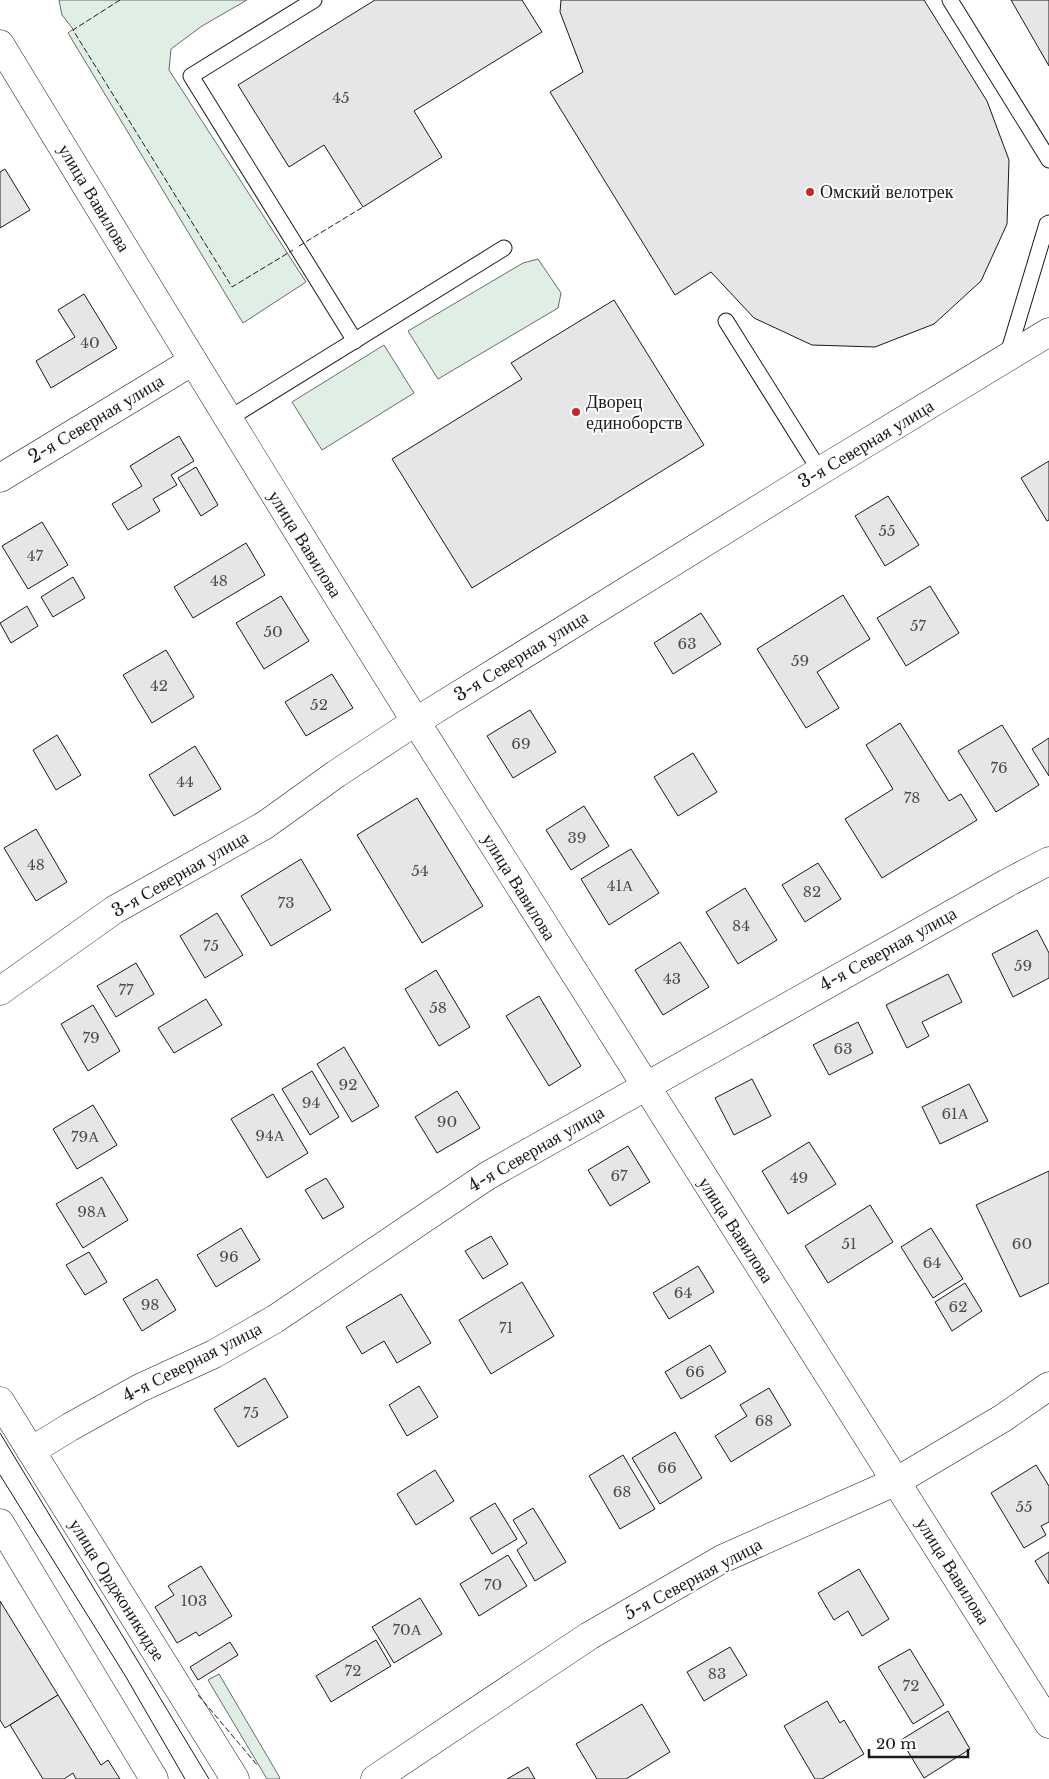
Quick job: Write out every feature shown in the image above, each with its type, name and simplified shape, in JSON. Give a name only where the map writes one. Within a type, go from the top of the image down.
[{"type":"street","name":"улица Вавилова","points":[[0,44],[415,722],[1049,1724]]},
{"type":"street","name":"3-я Северная улица","points":[[0,990],[114,910],[265,825],[336,774],[415,722],[820,471],[1049,332]]},
{"type":"street","name":"2-я Северная улица","points":[[0,478],[193,361]]},
{"type":"street","name":"4-я Северная улица","points":[[32,1451],[70,1427],[140,1388],[214,1354],[275,1319],[487,1176],[644,1086],[1049,861]]},
{"type":"street","name":"5-я Северная улица","points":[[375,1779],[589,1636],[722,1559],[897,1481],[1003,1418],[1049,1386]]},
{"type":"street","name":"улица Орджоникидзе","points":[[0,1401],[235,1779]]},
{"type":"street","points":[[0,1523],[154,1779]]},
{"type":"lane","points":[[314,0],[191,76],[355,341]]},
{"type":"lane","points":[[950,0],[1049,160]]},
{"type":"lane","points":[[1006,359],[1047,224],[1049,223]]},
{"type":"lane","points":[[228,419],[504,248]]},
{"type":"lane","points":[[726,321],[820,471]]},
{"type":"green space","points":[[59,0],[247,0],[202,26],[171,49],[169,70],[306,282],[243,323],[68,33],[73,29],[62,15]]},
{"type":"green space","points":[[538,259],[561,293],[558,308],[438,379],[408,331],[523,263]]},
{"type":"green space","points":[[384,345],[414,393],[322,450],[292,402]]},
{"type":"green space","points":[[219,1674],[279,1779],[267,1779],[208,1680]]},
{"type":"building","points":[[375,0],[522,0],[542,32],[414,111],[442,157],[363,207],[324,145],[289,167],[238,85]]},
{"type":"building","name":"Омский велотрек","points":[[561,0],[924,0],[987,101],[1009,160],[1007,224],[981,281],[934,324],[875,347],[812,345],[754,318],[711,272],[675,295],[550,92],[583,72],[560,12]]},
{"type":"building","points":[[1011,0],[1049,0],[1049,66]]},
{"type":"building","points":[[5,169],[30,210],[0,228],[0,172]]},
{"type":"building","points":[[84,294],[117,348],[51,388],[36,361],[75,337],[58,310]]},
{"type":"building","name":"Дворец единоборств","points":[[614,300],[704,445],[472,588],[392,459],[522,379],[511,363]]},
{"type":"building","points":[[179,436],[194,461],[171,475],[177,485],[153,499],[160,511],[128,530],[112,504],[142,486],[130,466]]},
{"type":"building","points":[[1049,461],[1049,520],[1047,521],[1021,478]]},
{"type":"building","points":[[196,467],[218,505],[201,516],[178,478]]},
{"type":"building","points":[[888,496],[919,545],[885,566],[855,516]]},
{"type":"building","points":[[42,522],[68,565],[28,589],[2,546]]},
{"type":"building","points":[[246,543],[265,575],[193,618],[174,587]]},
{"type":"building","points":[[73,577],[85,598],[53,617],[41,597]]},
{"type":"building","points":[[930,586],[959,633],[906,666],[877,618]]},
{"type":"building","points":[[843,595],[870,639],[817,672],[839,708],[806,728],[757,649]]},
{"type":"building","points":[[281,596],[309,641],[264,669],[236,623]]},
{"type":"building","points":[[27,606],[38,626],[11,643],[0,623]]},
{"type":"building","points":[[701,613],[721,644],[673,674],[654,643]]},
{"type":"building","points":[[166,650],[194,697],[152,723],[123,675]]},
{"type":"building","points":[[332,674],[353,708],[306,736],[285,702]]},
{"type":"building","points":[[530,710],[556,752],[513,778],[487,736]]},
{"type":"building","points":[[900,723],[949,801],[961,794],[977,820],[882,878],[845,819],[893,789],[866,745]]},
{"type":"building","points":[[1002,725],[1039,785],[996,812],[958,751]]},
{"type":"building","points":[[57,735],[81,775],[56,790],[33,750]]},
{"type":"building","points":[[1049,738],[1049,776],[1032,749]]},
{"type":"building","points":[[195,746],[221,789],[174,816],[149,775]]},
{"type":"building","points":[[693,753],[717,792],[678,816],[654,777]]},
{"type":"building","points":[[417,798],[483,906],[422,943],[357,835]]},
{"type":"building","points":[[584,806],[609,846],[571,870],[546,830]]},
{"type":"building","points":[[36,829],[67,882],[36,901],[4,848]]},
{"type":"building","points":[[631,849],[659,893],[609,925],[581,879]]},
{"type":"building","points":[[301,859],[331,910],[271,946],[241,896]]},
{"type":"building","points":[[818,863],[841,899],[805,922],[782,885]]},
{"type":"building","points":[[745,888],[777,940],[738,964],[706,912]]},
{"type":"building","points":[[217,913],[243,955],[205,978],[180,936]]},
{"type":"building","points":[[1037,930],[1049,953],[1049,978],[1013,997],[992,954]]},
{"type":"building","points":[[680,942],[709,987],[663,1015],[635,970]]},
{"type":"building","points":[[136,963],[154,994],[116,1017],[97,986]]},
{"type":"building","points":[[436,970],[470,1027],[439,1046],[405,989]]},
{"type":"building","points":[[948,974],[962,1002],[922,1022],[929,1036],[907,1048],[886,1005]]},
{"type":"building","points":[[539,996],[581,1066],[549,1086],[506,1016]]},
{"type":"building","points":[[206,999],[222,1025],[174,1053],[158,1028]]},
{"type":"building","points":[[93,1005],[120,1051],[88,1071],[61,1024]]},
{"type":"building","points":[[858,1022],[873,1053],[829,1075],[813,1045]]},
{"type":"building","points":[[344,1047],[379,1106],[352,1122],[317,1064]]},
{"type":"building","points":[[312,1071],[339,1117],[310,1135],[282,1089]]},
{"type":"building","points":[[752,1079],[771,1116],[734,1135],[715,1098]]},
{"type":"building","points":[[969,1084],[988,1121],[940,1144],[922,1107]]},
{"type":"building","points":[[457,1091],[480,1128],[437,1153],[415,1117]]},
{"type":"building","points":[[273,1094],[308,1153],[267,1178],[231,1119]]},
{"type":"building","points":[[93,1105],[117,1145],[77,1169],[53,1129]]},
{"type":"building","points":[[809,1142],[836,1184],[788,1214],[762,1171]]},
{"type":"building","points":[[628,1146],[650,1182],[610,1206],[588,1170]]},
{"type":"building","points":[[1049,1171],[1049,1283],[1020,1297],[976,1205]]},
{"type":"building","points":[[102,1177],[128,1220],[83,1248],[56,1204]]},
{"type":"building","points":[[326,1178],[344,1207],[323,1219],[305,1190]]},
{"type":"building","points":[[870,1205],[893,1242],[828,1283],[805,1246]]},
{"type":"building","points":[[241,1228],[260,1260],[216,1287],[197,1255]]},
{"type":"building","points":[[931,1228],[963,1279],[933,1298],[901,1247]]},
{"type":"building","points":[[491,1236],[508,1264],[483,1279],[465,1251]]},
{"type":"building","points":[[89,1252],[107,1282],[85,1295],[66,1265]]},
{"type":"building","points":[[698,1266],[714,1292],[669,1319],[653,1293]]},
{"type":"building","points":[[157,1279],[176,1310],[142,1331],[123,1299]]},
{"type":"building","points":[[522,1282],[554,1336],[491,1374],[459,1320]]},
{"type":"building","points":[[965,1283],[982,1311],[952,1331],[935,1302]]},
{"type":"building","points":[[401,1294],[431,1343],[397,1363],[384,1341],[362,1354],[346,1327]]},
{"type":"building","points":[[710,1345],[726,1372],[681,1399],[665,1372]]},
{"type":"building","points":[[265,1378],[288,1417],[238,1447],[214,1409]]},
{"type":"building","points":[[419,1386],[438,1417],[407,1436],[389,1405]]},
{"type":"building","points":[[769,1388],[791,1425],[731,1462],[715,1436],[747,1416],[740,1405]]},
{"type":"building","points":[[675,1432],[702,1478],[660,1504],[632,1458]]},
{"type":"building","points":[[623,1455],[655,1509],[620,1529],[589,1476]]},
{"type":"building","points":[[1036,1465],[1049,1486],[1049,1522],[1041,1526],[1046,1535],[1024,1548],[991,1493]]},
{"type":"building","points":[[435,1470],[454,1501],[416,1525],[397,1494]]},
{"type":"building","points":[[495,1503],[517,1539],[492,1554],[470,1518]]},
{"type":"building","points":[[533,1508],[566,1562],[535,1581],[517,1550],[527,1543],[513,1520]]},
{"type":"building","points":[[1049,1552],[1049,1584],[1035,1561]]},
{"type":"building","points":[[508,1555],[527,1586],[479,1616],[460,1584]]},
{"type":"building","points":[[201,1566],[232,1616],[199,1636],[196,1632],[177,1643],[155,1607],[174,1595],[168,1586]]},
{"type":"building","points":[[859,1569],[889,1619],[862,1636],[848,1611],[834,1620],[818,1593]]},
{"type":"building","points":[[420,1598],[442,1634],[394,1663],[372,1627]]},
{"type":"building","points":[[0,1601],[58,1695],[5,1728],[0,1720]]},
{"type":"building","points":[[376,1640],[391,1666],[331,1702],[316,1676]]},
{"type":"building","points":[[230,1642],[238,1655],[198,1680],[190,1667]]},
{"type":"building","points":[[730,1647],[747,1675],[704,1701],[687,1672]]},
{"type":"building","points":[[910,1649],[944,1705],[913,1724],[878,1667]]},
{"type":"building","points":[[58,1695],[101,1765],[108,1760],[120,1779],[76,1779],[73,1773],[64,1779],[43,1779],[10,1725]]},
{"type":"building","points":[[827,1701],[840,1723],[844,1720],[864,1754],[822,1779],[815,1779],[784,1726]]},
{"type":"building","points":[[642,1704],[670,1752],[626,1779],[597,1779],[576,1744]]},
{"type":"building","points":[[948,1711],[970,1749],[924,1778],[901,1740]]},
{"type":"building","points":[[528,1767],[535,1779],[507,1779]]},
{"type":"tram line","points":[[0,1433],[209,1779]]},
{"type":"tram line","points":[[0,1475],[126,1677],[185,1779]]},
{"type":"fence","points":[[120,0],[73,30],[232,287],[293,250]]},
{"type":"fence","points":[[299,246],[363,207]]},
{"type":"fence","points":[[198,1695],[258,1766]]},
{"type":"place","name":"Омский велотрек","points":[[810,192]]},
{"type":"place","name":"Дворец единоборств","points":[[576,412]]}]
